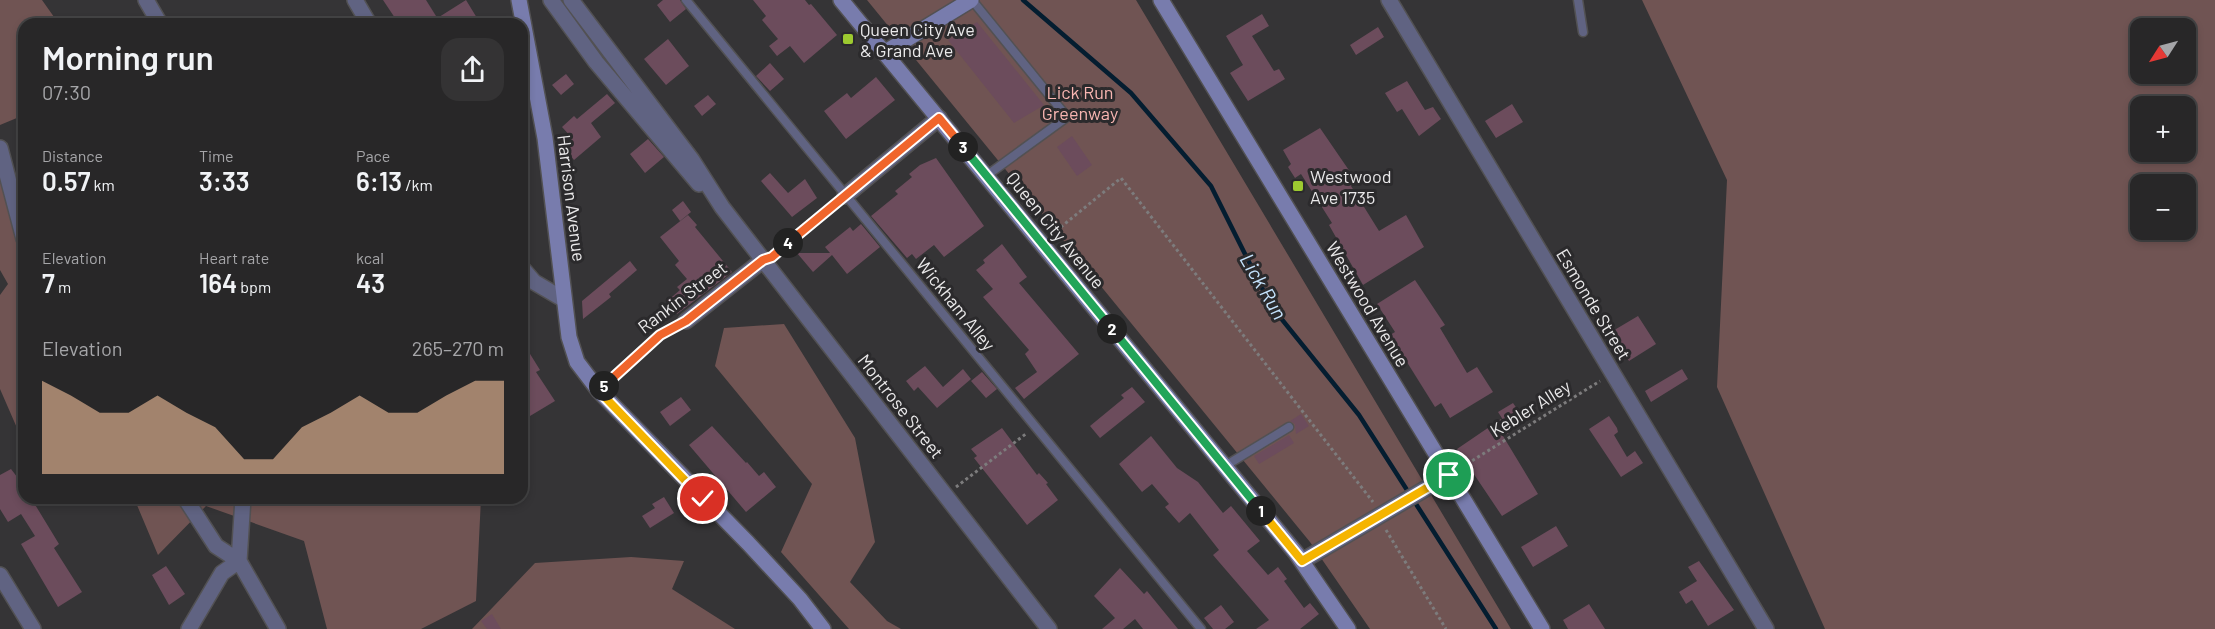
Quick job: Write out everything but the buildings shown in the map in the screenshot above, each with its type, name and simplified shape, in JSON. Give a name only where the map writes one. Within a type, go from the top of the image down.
[{"type":"main road","name":"Harrison Avenue","points":[[519,0],[522,18]]},
{"type":"main road","name":"Queen City Avenue","points":[[841,0],[1302,561],[1348,629]]},
{"type":"main road","points":[[884,53],[972,0]]},
{"type":"main road","name":"Westwood Avenue","points":[[1161,0],[1455,471],[1542,629]]},
{"type":"main road","name":"Harrison Avenue","points":[[528,48],[545,138],[559,240],[563,299],[571,348],[577,362],[599,391],[748,543],[800,599],[824,629]]},
{"type":"street","points":[[146,0],[156,18]]},
{"type":"street","points":[[354,0],[365,18]]},
{"type":"street","name":"Montrose Street","points":[[551,0],[578,40],[660,141],[722,207]]},
{"type":"street","name":"Montrose Street","points":[[571,0],[692,160],[722,207],[1049,629]]},
{"type":"street","name":"Esmonde Street","points":[[1389,0],[1766,629]]},
{"type":"street","points":[[845,196],[939,118]]},
{"type":"street","points":[[0,148],[18,216]]},
{"type":"street","name":"Rankin Street","points":[[686,321],[763,260]]},
{"type":"street","points":[[528,275],[534,282],[563,299]]},
{"type":"street","points":[[1302,561],[1455,471]]},
{"type":"street","points":[[189,504],[216,546],[239,561],[278,629]]},
{"type":"street","points":[[239,561],[243,504]]},
{"type":"street","points":[[189,629],[222,573],[239,561]]},
{"type":"street","points":[[0,575],[33,629]]},
{"type":"lane","name":"Wickham Alley","points":[[686,0],[1201,629]]},
{"type":"lane","points":[[972,0],[1067,117],[986,176]]},
{"type":"lane","points":[[1578,0],[1584,32]]},
{"type":"lane","points":[[795,237],[845,196]]},
{"type":"lane","points":[[1225,466],[1289,427]]},
{"type":"path","points":[[1056,231],[1121,178],[1375,505]]},
{"type":"path","points":[[763,260],[772,257],[795,237]]},
{"type":"path","name":"Rankin Street","points":[[599,391],[660,335],[686,321]]},
{"type":"path","name":"Kebler Alley","points":[[1455,471],[1613,373]]},
{"type":"path","points":[[945,495],[1018,440]]},
{"type":"path","points":[[1383,526],[1446,629]]},
{"type":"green space","points":[[0,0],[42,0],[55,18],[18,18],[18,118],[0,125]]},
{"type":"green space","name":"Lick Run Greenway","points":[[867,0],[1136,0],[1511,629],[1370,629],[1310,542]]},
{"type":"green space","points":[[1642,0],[2215,0],[2215,629],[1825,629],[1717,387],[1727,180]]},
{"type":"green space","points":[[0,148],[18,216],[18,430],[0,389],[0,295],[8,284],[0,270]]},
{"type":"green space","points":[[784,324],[855,438],[875,542],[850,582],[887,621],[901,629],[849,629],[781,552],[812,484],[715,366],[724,328]]},
{"type":"green space","points":[[137,504],[481,504],[476,601],[421,629],[327,629],[304,541],[206,506],[158,555]]},
{"type":"green space","points":[[631,557],[684,561],[672,589],[735,629],[472,629],[535,563]]},
{"type":"waterway","name":"Lick Run","points":[[1023,0],[1131,93],[1211,186],[1271,306],[1359,415],[1496,629]]},
{"type":"place","name":"Queen City Ave & Grand Ave","points":[[848,39]]},
{"type":"place","name":"Westwood Ave 1735","points":[[1298,186]]},
{"type":"route","points":[[703,499],[599,391],[660,335],[686,321],[763,260],[772,257],[939,118],[1302,561],[1449,475]]}]
